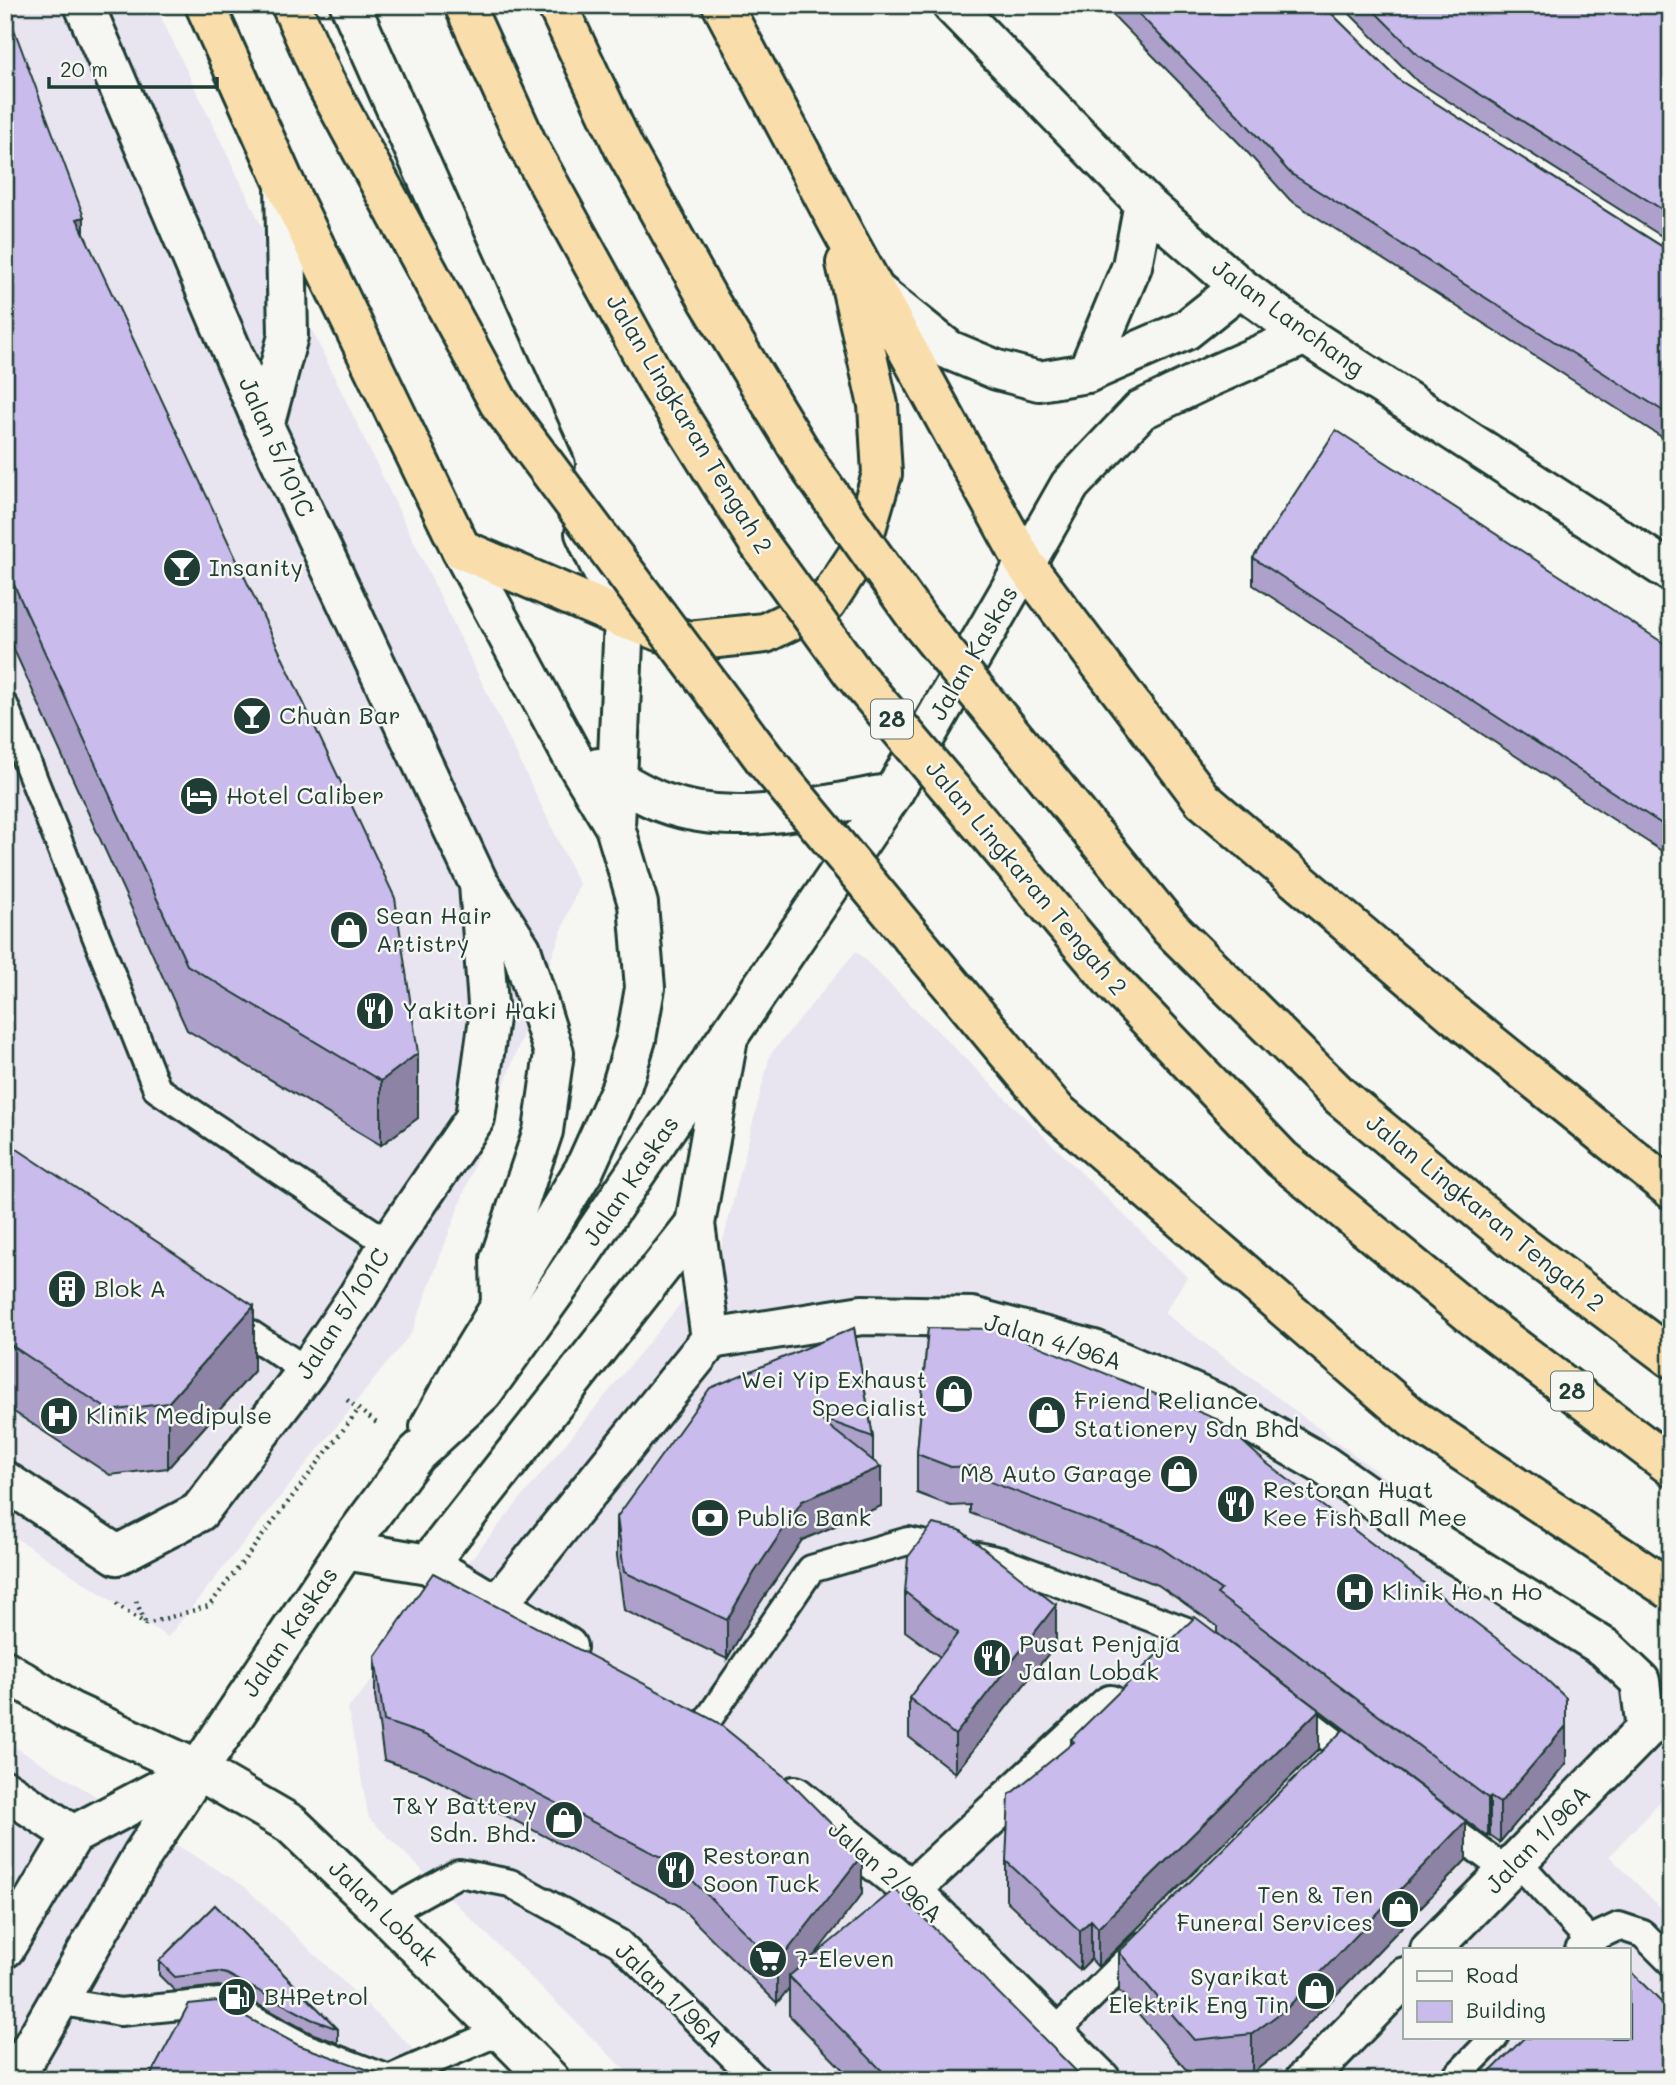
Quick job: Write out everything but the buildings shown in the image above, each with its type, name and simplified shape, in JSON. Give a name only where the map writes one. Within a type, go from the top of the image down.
[{"type":"highway","points":[[205,5],[285,184],[461,549],[624,619],[689,641],[765,634],[826,603],[859,552],[882,474],[878,405],[838,223]]},
{"type":"highway","points":[[291,5],[324,80],[499,403],[765,760],[1056,1111],[1415,1420],[1671,1590]]},
{"type":"highway","name":"Jalan Lingkaran Tengah 2","points":[[464,5],[528,146],[660,386],[758,542],[853,673],[1115,984],[1282,1159],[1473,1315],[1671,1466]]},
{"type":"highway","name":"Jalan Lingkaran Tengah 2","points":[[556,5],[624,148],[709,300],[813,472],[920,622],[1170,928],[1341,1097],[1522,1246],[1671,1358]]},
{"type":"highway","points":[[722,5],[1025,564],[1203,800],[1455,1015],[1671,1189]]},
{"type":"street","name":"Jalan 5/101C","points":[[84,5],[264,426],[480,884],[521,949],[554,1053],[543,1131],[500,1259],[501,1306]]},
{"type":"street","points":[[351,5],[624,619],[615,827]]},
{"type":"street","name":"Jalan Lanchang","points":[[952,5],[1144,203],[1240,287],[1305,335],[1671,572]]},
{"type":"street","points":[[264,426],[288,336],[285,184]]},
{"type":"street","points":[[1087,373],[1132,266],[1144,203]]},
{"type":"street","points":[[878,293],[949,350],[997,370],[1038,381],[1087,373],[1186,330],[1240,287]]},
{"type":"street","name":"Jalan Kaskas","points":[[13,2080],[143,1854],[345,1550],[416,1454],[483,1392],[560,1285],[893,793],[1070,485],[1141,410],[1305,335]]},
{"type":"street","points":[[416,1454],[462,1369],[584,1170],[621,1088],[636,1039],[645,988],[638,904],[615,827],[571,754],[461,549]]},
{"type":"street","points":[[571,754],[664,803],[719,817],[777,813],[893,793]]},
{"type":"street","name":"Jalan 5/101C","points":[[5,1481],[117,1555],[200,1513],[307,1371],[475,1118],[489,1018],[480,884]]},
{"type":"street","points":[[497,1605],[712,1339],[695,1224],[728,1038]]},
{"type":"street","points":[[428,1564],[695,1224]]},
{"type":"street","name":"Jalan 4/96A","points":[[712,1339],[862,1315],[972,1317],[1094,1350],[1218,1404],[1324,1465],[1422,1532],[1605,1648],[1640,1681],[1646,1729]]},
{"type":"street","points":[[345,1550],[428,1564],[597,1666]]},
{"type":"street","points":[[911,1890],[1189,1632]]},
{"type":"street","points":[[5,1670],[70,1711],[198,1770]]},
{"type":"street","points":[[670,1705],[716,1733]]},
{"type":"street","name":"Jalan 1/96A","points":[[1432,1948],[1646,1729]]},
{"type":"street","name":"Jalan Kaskas","points":[[73,1835],[198,1770]]},
{"type":"street","name":"Jalan Lobak","points":[[198,1770],[291,1824],[550,2080]]},
{"type":"street","name":"Jalan 2/96A","points":[[771,1776],[911,1890],[1101,2080]]},
{"type":"street","points":[[5,1790],[73,1835],[5,1948]]},
{"type":"street","points":[[1304,2080],[1403,1979]]},
{"type":"lane","points":[[5,706],[157,1089],[389,1244]]},
{"type":"lane","points":[[202,1302],[307,1371]]},
{"type":"lane","points":[[716,1733],[811,1569],[908,1541],[1000,1561],[1189,1632],[1233,1665]]},
{"type":"lane","points":[[1276,1699],[1375,1773]]},
{"type":"lane","points":[[1322,1768],[1342,1748]]},
{"type":"lane","points":[[1419,1806],[1512,1866],[1584,1945],[1619,1926],[1643,1934],[1671,1962]]},
{"type":"lane","name":"Jalan 1/96A","points":[[385,1914],[459,1873],[510,1883],[619,1943],[757,2080]]},
{"type":"lane","points":[[1054,2033],[1163,1925]]},
{"type":"lane","points":[[58,2001],[120,2012],[220,2002],[304,2047],[389,2079],[501,2031]]},
{"type":"lane","points":[[1453,2080],[1493,2039]]},
{"type":"path","points":[[307,1371],[416,1454]]},
{"type":"shaded area","points":[[5,5],[155,5],[579,884],[412,1332],[168,1637],[5,1531]]},
{"type":"shaded area","points":[[856,951],[1187,1277],[1164,1313],[1671,1691],[1671,1790],[1609,1856],[1671,1918],[1671,2080],[635,2080],[369,1818],[348,1709],[719,1257],[770,1055]]},
{"type":"shaded area","points":[[5,1741],[244,1886],[445,2080],[5,2080]]},
{"type":"place","name":"Insanity","points":[[182,568]]},
{"type":"place","name":"Chuàn Bar","points":[[252,716]]},
{"type":"place","name":"Hotel Caliber","points":[[199,796]]},
{"type":"place","name":"Sean Hair Artistry","points":[[349,930]]},
{"type":"place","name":"Yakitori Haki","points":[[375,1011]]},
{"type":"place","name":"Blok A","points":[[67,1289]]},
{"type":"place","name":"Wei Yip Exhaust Specialist","points":[[954,1394]]},
{"type":"place","name":"Friend Reliance Stationery Sdn Bhd","points":[[1047,1415]]},
{"type":"place","name":"Klinik Medipulse","points":[[59,1416]]},
{"type":"place","name":"M8 Auto Garage","points":[[1179,1474]]},
{"type":"place","name":"Restoran Huat Kee Fish Ball Mee","points":[[1236,1504]]},
{"type":"place","name":"Public Bank","points":[[710,1518]]},
{"type":"place","name":"Klinik Ho n Ho","points":[[1355,1592]]},
{"type":"place","name":"Pusat Penjaja Jalan Lobak","points":[[992,1658]]},
{"type":"place","name":"T&Y Battery Sdn. Bhd.","points":[[564,1820]]},
{"type":"place","name":"Restoran Soon Tuck","points":[[676,1870]]},
{"type":"place","name":"Ten & Ten Funeral Services","points":[[1400,1909]]},
{"type":"place","name":"7-Eleven","points":[[768,1959]]},
{"type":"place","name":"Syarikat Elektrik Eng Tin","points":[[1316,1991]]},
{"type":"place","name":"BHPetrol","points":[[237,1997]]}]
